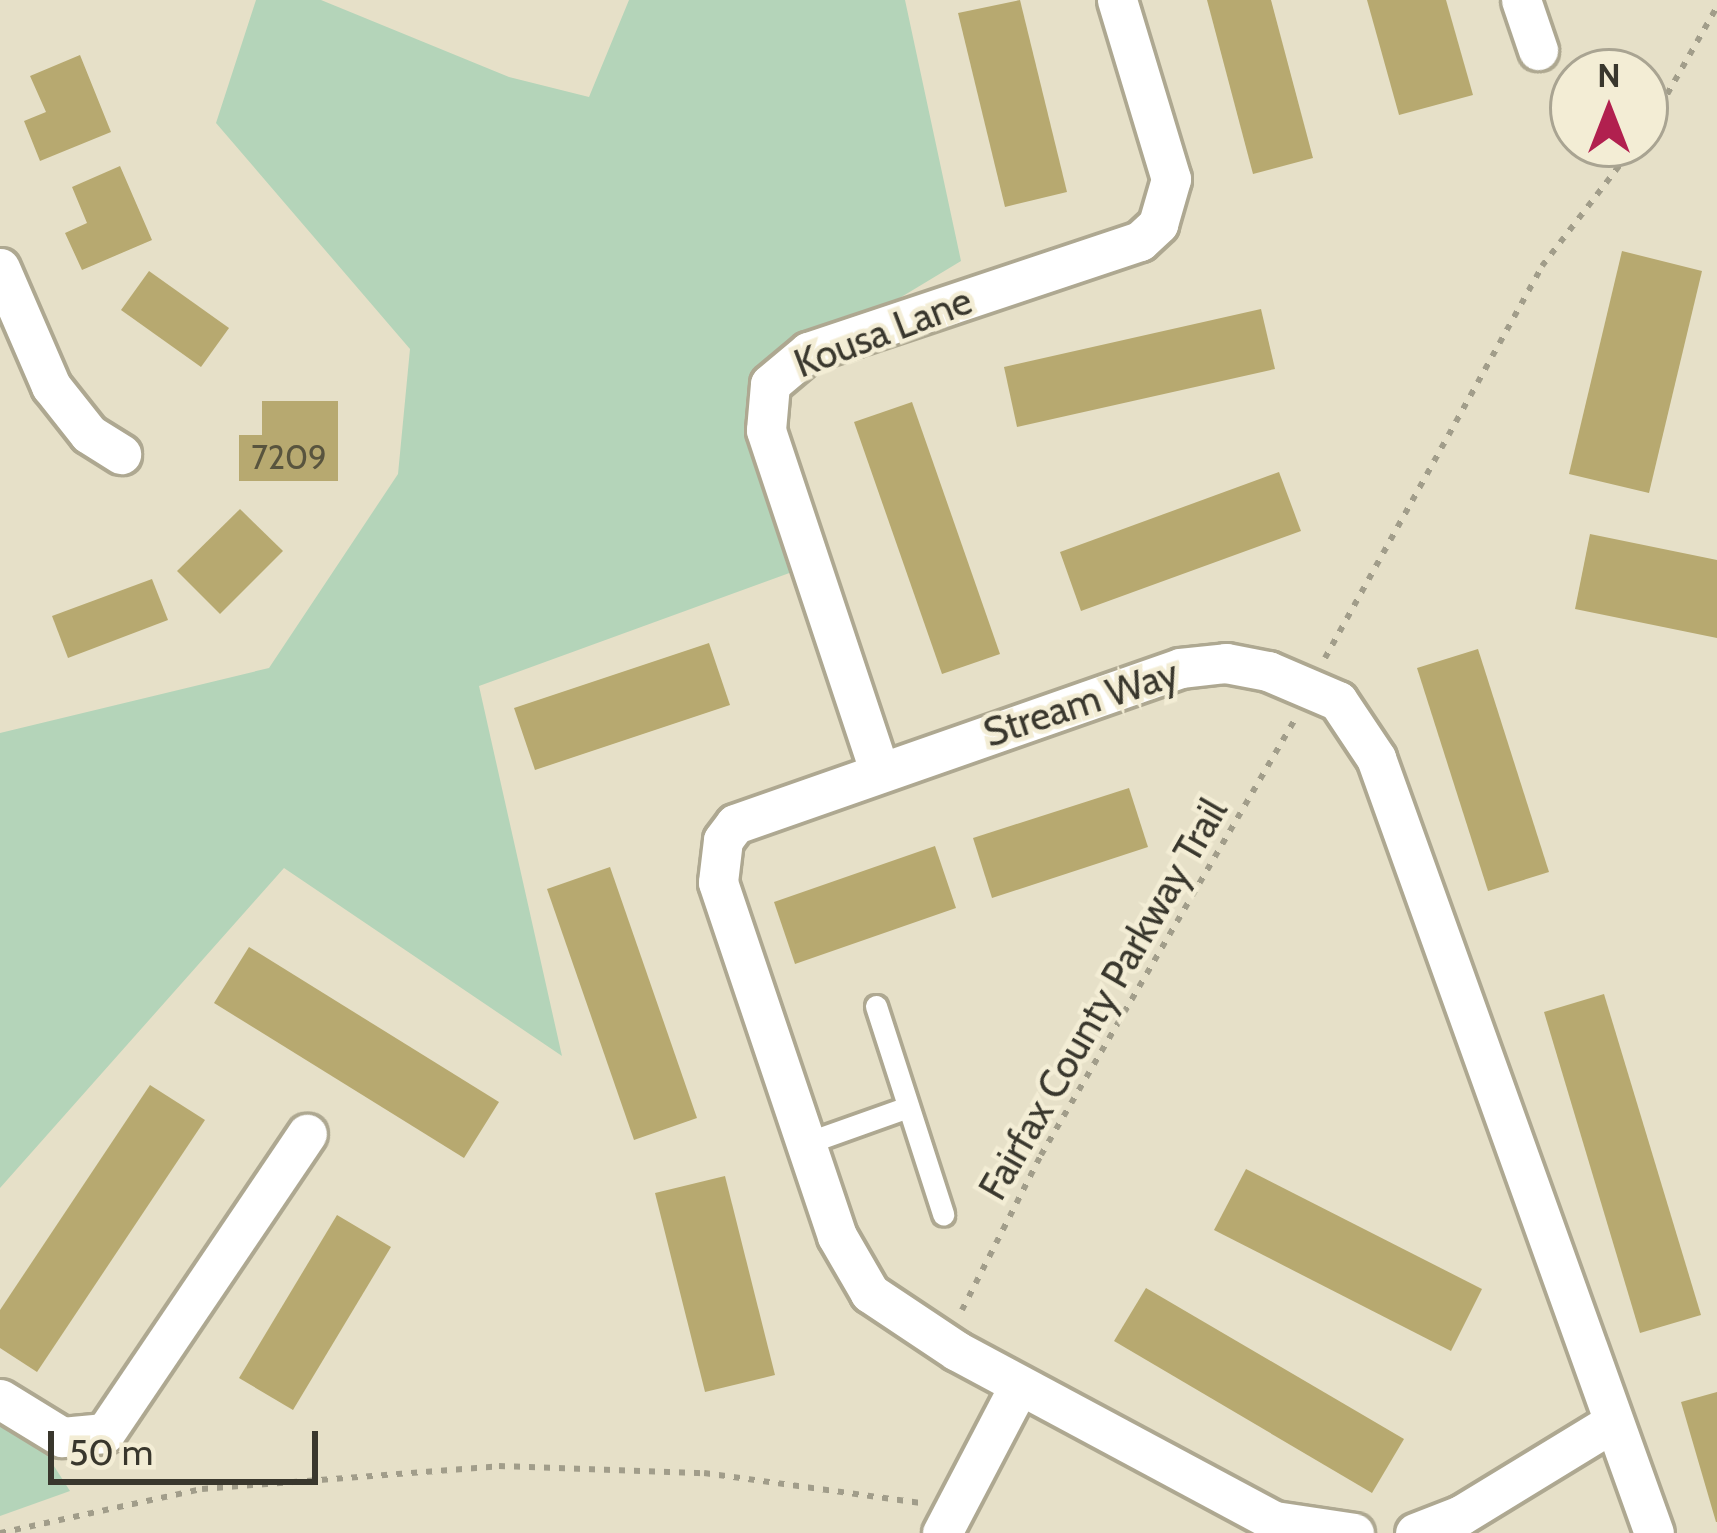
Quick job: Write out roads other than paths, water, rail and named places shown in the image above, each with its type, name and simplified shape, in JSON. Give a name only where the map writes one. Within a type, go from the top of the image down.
[{"type":"street","name":"Kousa Lane","points":[[879,770],[766,430],[770,384],[808,352],[1140,241],[1158,224],[1167,206],[1168,165],[1117,0]]},
{"type":"street","points":[[1521,0],[1538,50]]},
{"type":"street","points":[[0,268],[51,386],[89,434],[121,454]]},
{"type":"street","name":"Stream Way","points":[[1354,1533],[1274,1521],[1019,1386],[870,1293],[843,1250],[804,1144],[717,860],[735,824],[1180,668],[1226,663],[1268,670],[1338,701],[1376,758],[1654,1533]]},
{"type":"street","points":[[0,1399],[62,1437],[105,1433],[307,1134]]},
{"type":"street","points":[[942,1533],[1019,1386]]},
{"type":"street","points":[[1415,1533],[1462,1516],[1612,1423]]},
{"type":"lane","points":[[876,1006],[943,1214]]},
{"type":"lane","points":[[804,1144],[908,1107]]}]
